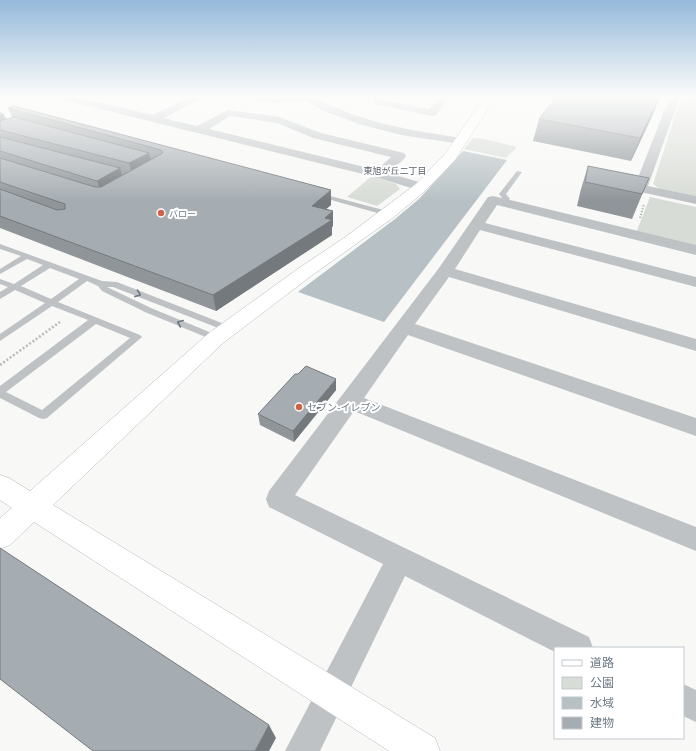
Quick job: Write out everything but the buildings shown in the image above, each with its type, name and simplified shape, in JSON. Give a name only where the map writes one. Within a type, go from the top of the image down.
[{"type":"street","points":[[203,131],[379,174],[421,187]]},
{"type":"street","points":[[306,131],[318,136],[400,156],[379,174]]},
{"type":"street","points":[[403,131],[461,141]]},
{"type":"street","points":[[0,536],[222,334],[305,272],[388,214],[421,187],[450,157],[468,131]]},
{"type":"street","points":[[663,131],[641,188],[696,200]]},
{"type":"street","points":[[576,647],[278,499],[445,271],[493,200],[696,250]]},
{"type":"street","points":[[477,225],[696,282]]},
{"type":"street","points":[[445,271],[696,345]]},
{"type":"street","points":[[404,327],[696,427]]},
{"type":"street","points":[[351,401],[696,539]]},
{"type":"street","points":[[0,486],[422,751]]},
{"type":"street","points":[[302,751],[400,559]]},
{"type":"street","points":[[684,700],[696,706]]},
{"type":"lane","points":[[503,203],[507,199],[502,194],[519,172]]},
{"type":"lane","points":[[312,193],[388,214]]},
{"type":"lane","points":[[0,246],[100,284],[105,289],[148,310],[222,334]]},
{"type":"lane","points":[[0,265],[23,255]]},
{"type":"lane","points":[[0,272],[23,255]]},
{"type":"lane","points":[[0,296],[49,265]]},
{"type":"lane","points":[[0,338],[86,278]]},
{"type":"lane","points":[[0,281],[137,337],[43,415],[0,392],[94,320]]},
{"type":"lane","points":[[100,284],[114,284],[222,334]]},
{"type":"path","points":[[634,235],[645,201]]},
{"type":"green space","points":[[670,131],[696,131],[696,196],[660,189],[653,184]]},
{"type":"green space","points":[[473,138],[484,139],[517,147],[506,158],[464,149]]},
{"type":"green space","points":[[372,176],[396,184],[400,189],[377,206],[347,197]]},
{"type":"green space","points":[[650,197],[696,207],[696,247],[636,233]]},
{"type":"water","points":[[463,151],[507,160],[384,322],[298,292],[395,219],[419,199]]},
{"type":"place","name":"バロー","points":[[161,213]]},
{"type":"place","name":"セブン-イレブン","points":[[299,407]]},
{"type":"district","name":"東旭が丘二丁目","points":[[395,170]]}]
